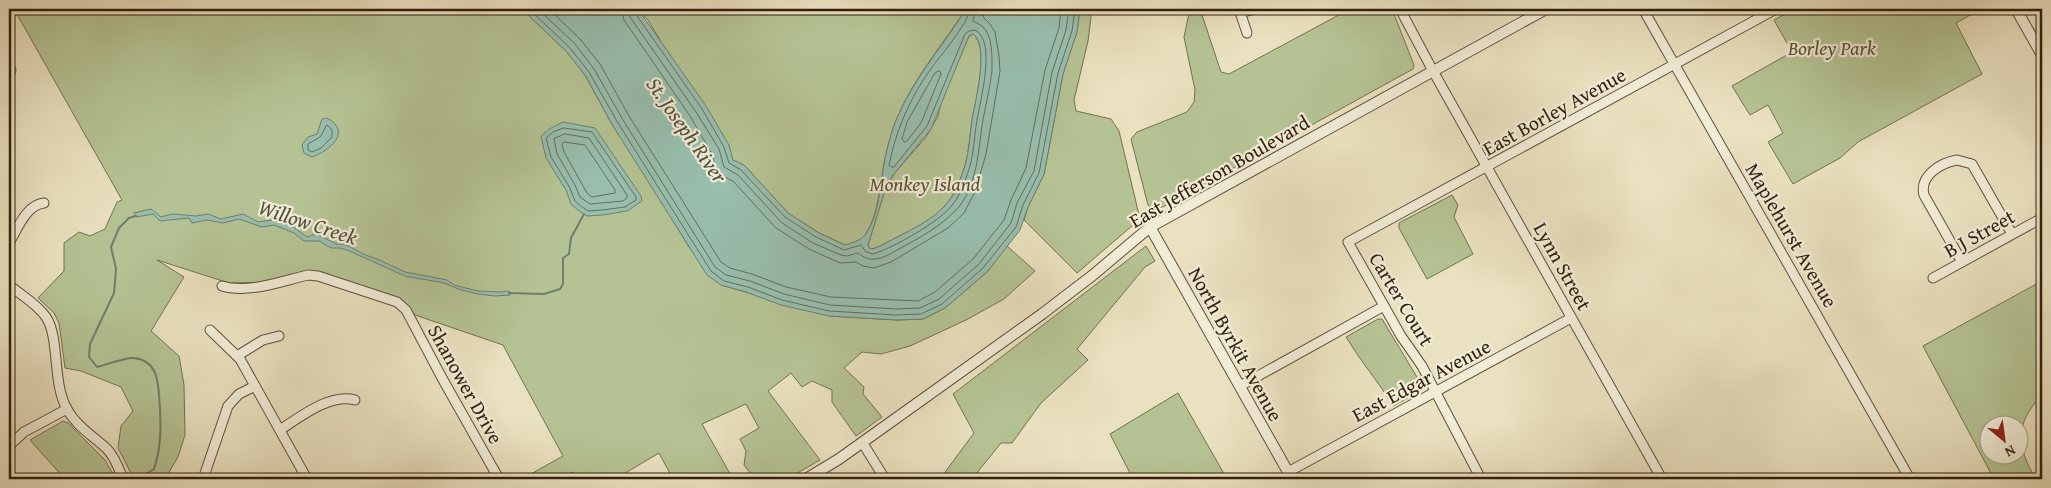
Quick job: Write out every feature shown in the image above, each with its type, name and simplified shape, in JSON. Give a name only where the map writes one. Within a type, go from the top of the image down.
[{"type":"street","points":[[1247,34],[1240,11],[1255,9]]},
{"type":"street","name":"Lynn Street","points":[[1400,9],[1662,479]]},
{"type":"street","name":"East Jefferson Boulevard","points":[[806,479],[862,442],[1049,309],[1094,275],[1150,227],[1546,9]]},
{"type":"street","name":"Maplehurst Avenue","points":[[1644,9],[1910,479]]},
{"type":"street","name":"East Borley Avenue","points":[[1348,242],[1776,9]]},
{"type":"street","points":[[2016,9],[2042,55]]},
{"type":"street","points":[[1962,262],[1924,195],[1923,184],[1928,174],[1933,171],[1957,160],[1972,164],[2012,234]]},
{"type":"street","points":[[9,242],[30,209],[37,204],[44,203]]},
{"type":"street","name":"B J Street","points":[[1933,278],[2042,218]]},
{"type":"street","name":"North Byrkit Avenue","points":[[1150,227],[1290,476]]},
{"type":"street","name":"Carter Court","points":[[1348,242],[1436,392],[1481,479]]},
{"type":"street","name":"Shanower Drive","points":[[222,286],[246,288],[308,276],[318,276],[398,302],[403,306],[499,479]]},
{"type":"street","points":[[9,284],[40,310],[49,322],[60,390],[67,409],[77,424],[110,453],[124,479]]},
{"type":"street","points":[[1240,386],[1384,306]]},
{"type":"street","name":"East Edgar Avenue","points":[[1290,476],[1436,392],[1571,318]]},
{"type":"street","points":[[210,330],[238,356],[307,479]]},
{"type":"street","points":[[238,356],[263,340],[279,336]]},
{"type":"street","points":[[203,479],[228,406],[239,394],[255,386]]},
{"type":"street","points":[[280,430],[332,400],[344,398],[355,400]]},
{"type":"street","points":[[9,446],[24,432],[67,409]]},
{"type":"street","points":[[862,442],[885,479]]},
{"type":"green space","points":[[14,9],[522,9],[566,51],[585,75],[613,126],[637,161],[689,247],[721,285],[829,316],[897,320],[923,319],[945,308],[987,272],[1007,246],[1035,271],[1004,299],[966,320],[910,346],[881,354],[862,352],[844,368],[864,387],[863,394],[882,417],[856,436],[832,402],[832,390],[812,381],[802,387],[791,373],[768,391],[820,460],[787,479],[755,479],[744,465],[746,451],[740,439],[759,428],[746,404],[702,424],[733,479],[673,479],[659,453],[622,475],[624,479],[576,479],[572,472],[558,479],[522,479],[563,456],[503,345],[415,315],[397,302],[323,277],[277,282],[229,283],[157,260],[184,277],[151,331],[179,356],[184,385],[185,435],[178,457],[165,479],[134,479],[118,448],[121,426],[133,411],[121,387],[81,371],[65,368],[59,323],[54,313],[38,298],[64,271],[64,243],[79,232],[90,236],[105,229],[117,202],[122,200]]},
{"type":"green space","points":[[638,9],[966,9],[911,89],[897,118],[887,149],[877,207],[870,227],[861,239],[845,245],[819,233],[788,213],[744,165],[732,160],[648,20]]},
{"type":"green space","points":[[1080,9],[1092,9],[1088,41],[1074,100],[1076,111],[1111,119],[1119,131],[1140,219],[1077,273],[1024,220],[1028,207],[1044,174],[1063,74],[1077,32]]},
{"type":"green space","points":[[1190,9],[1200,9],[1221,72],[1229,74],[1350,9],[1392,9],[1414,65],[1413,69],[1161,208],[1152,209],[1148,205],[1131,139],[1137,132],[1187,112],[1194,102],[1195,90],[1184,37]]},
{"type":"green space","name":"Borley Park","points":[[1795,9],[1981,9],[1956,23],[1982,74],[1858,142],[1840,158],[1793,184],[1768,142],[1783,133],[1768,105],[1750,115],[1732,86],[1792,52],[1774,20]]},
{"type":"green space","name":"Monkey Island","points":[[973,34],[978,41],[980,50],[980,75],[966,160],[956,189],[943,208],[927,221],[882,245],[873,249],[869,248],[868,245],[884,193],[893,175],[926,137],[938,116],[941,102],[969,36]]},
{"type":"green space","points":[[1452,195],[1458,205],[1454,217],[1473,254],[1427,279],[1399,228],[1399,223]]},
{"type":"green space","points":[[1146,246],[1155,261],[1145,267],[1077,349],[1088,360],[1041,403],[1012,443],[1001,443],[972,479],[940,479],[974,433],[953,394]]},
{"type":"green space","points":[[2042,281],[2042,396],[2027,416],[1978,416],[1978,449],[1923,346]]},
{"type":"green space","points":[[1378,319],[1382,319],[1423,387],[1421,391],[1393,406],[1346,337]]},
{"type":"green space","points":[[1178,393],[1227,479],[1133,479],[1110,434]]},
{"type":"green space","points":[[63,421],[68,423],[105,460],[116,479],[63,479],[30,440]]},
{"type":"green space","points":[[2028,464],[2036,479],[1994,479],[1987,466],[2028,466]]},
{"type":"water","name":"St. Joseph River","points":[[522,9],[638,9],[706,106],[729,145],[733,160],[744,165],[788,213],[819,233],[845,245],[861,239],[870,226],[877,207],[886,154],[897,118],[912,89],[966,9],[1080,9],[1077,32],[1063,74],[1044,174],[1028,207],[1020,230],[987,272],[945,308],[923,319],[897,320],[829,316],[781,305],[721,285],[707,275],[613,126],[585,75],[566,51]],"holes":[[[973,34],[978,40],[981,62],[978,88],[965,166],[954,193],[943,208],[927,221],[882,245],[873,249],[869,248],[868,245],[884,193],[893,175],[931,129],[969,36]]]},
{"type":"water","points":[[327,118],[335,123],[338,129],[336,140],[331,146],[312,157],[304,153],[302,145],[308,137],[317,134],[322,119]]},
{"type":"water","points":[[563,122],[595,128],[641,196],[642,201],[627,211],[587,216],[571,204],[566,190],[546,158],[541,136]]},
{"type":"water","points":[[151,209],[161,217],[173,214],[196,216],[208,214],[221,219],[243,214],[258,222],[272,220],[292,226],[307,237],[316,234],[337,244],[347,245],[405,272],[447,280],[454,285],[478,291],[509,291],[510,295],[478,294],[444,283],[405,276],[347,250],[331,248],[319,241],[304,241],[294,233],[274,225],[262,227],[239,219],[223,223],[207,220],[192,223],[189,218],[160,221],[153,214],[136,217],[134,213]]},
{"type":"waterway","name":"Willow Creek","points":[[509,293],[544,294],[560,289],[563,284],[563,258],[569,254],[571,238],[584,214]]},
{"type":"waterway","name":"Willow Creek","points":[[136,216],[129,218],[119,228],[111,247],[116,269],[114,293],[90,344],[89,357],[97,367],[134,358],[143,360],[154,370],[159,392],[160,439],[158,453],[154,469],[138,479]]}]
